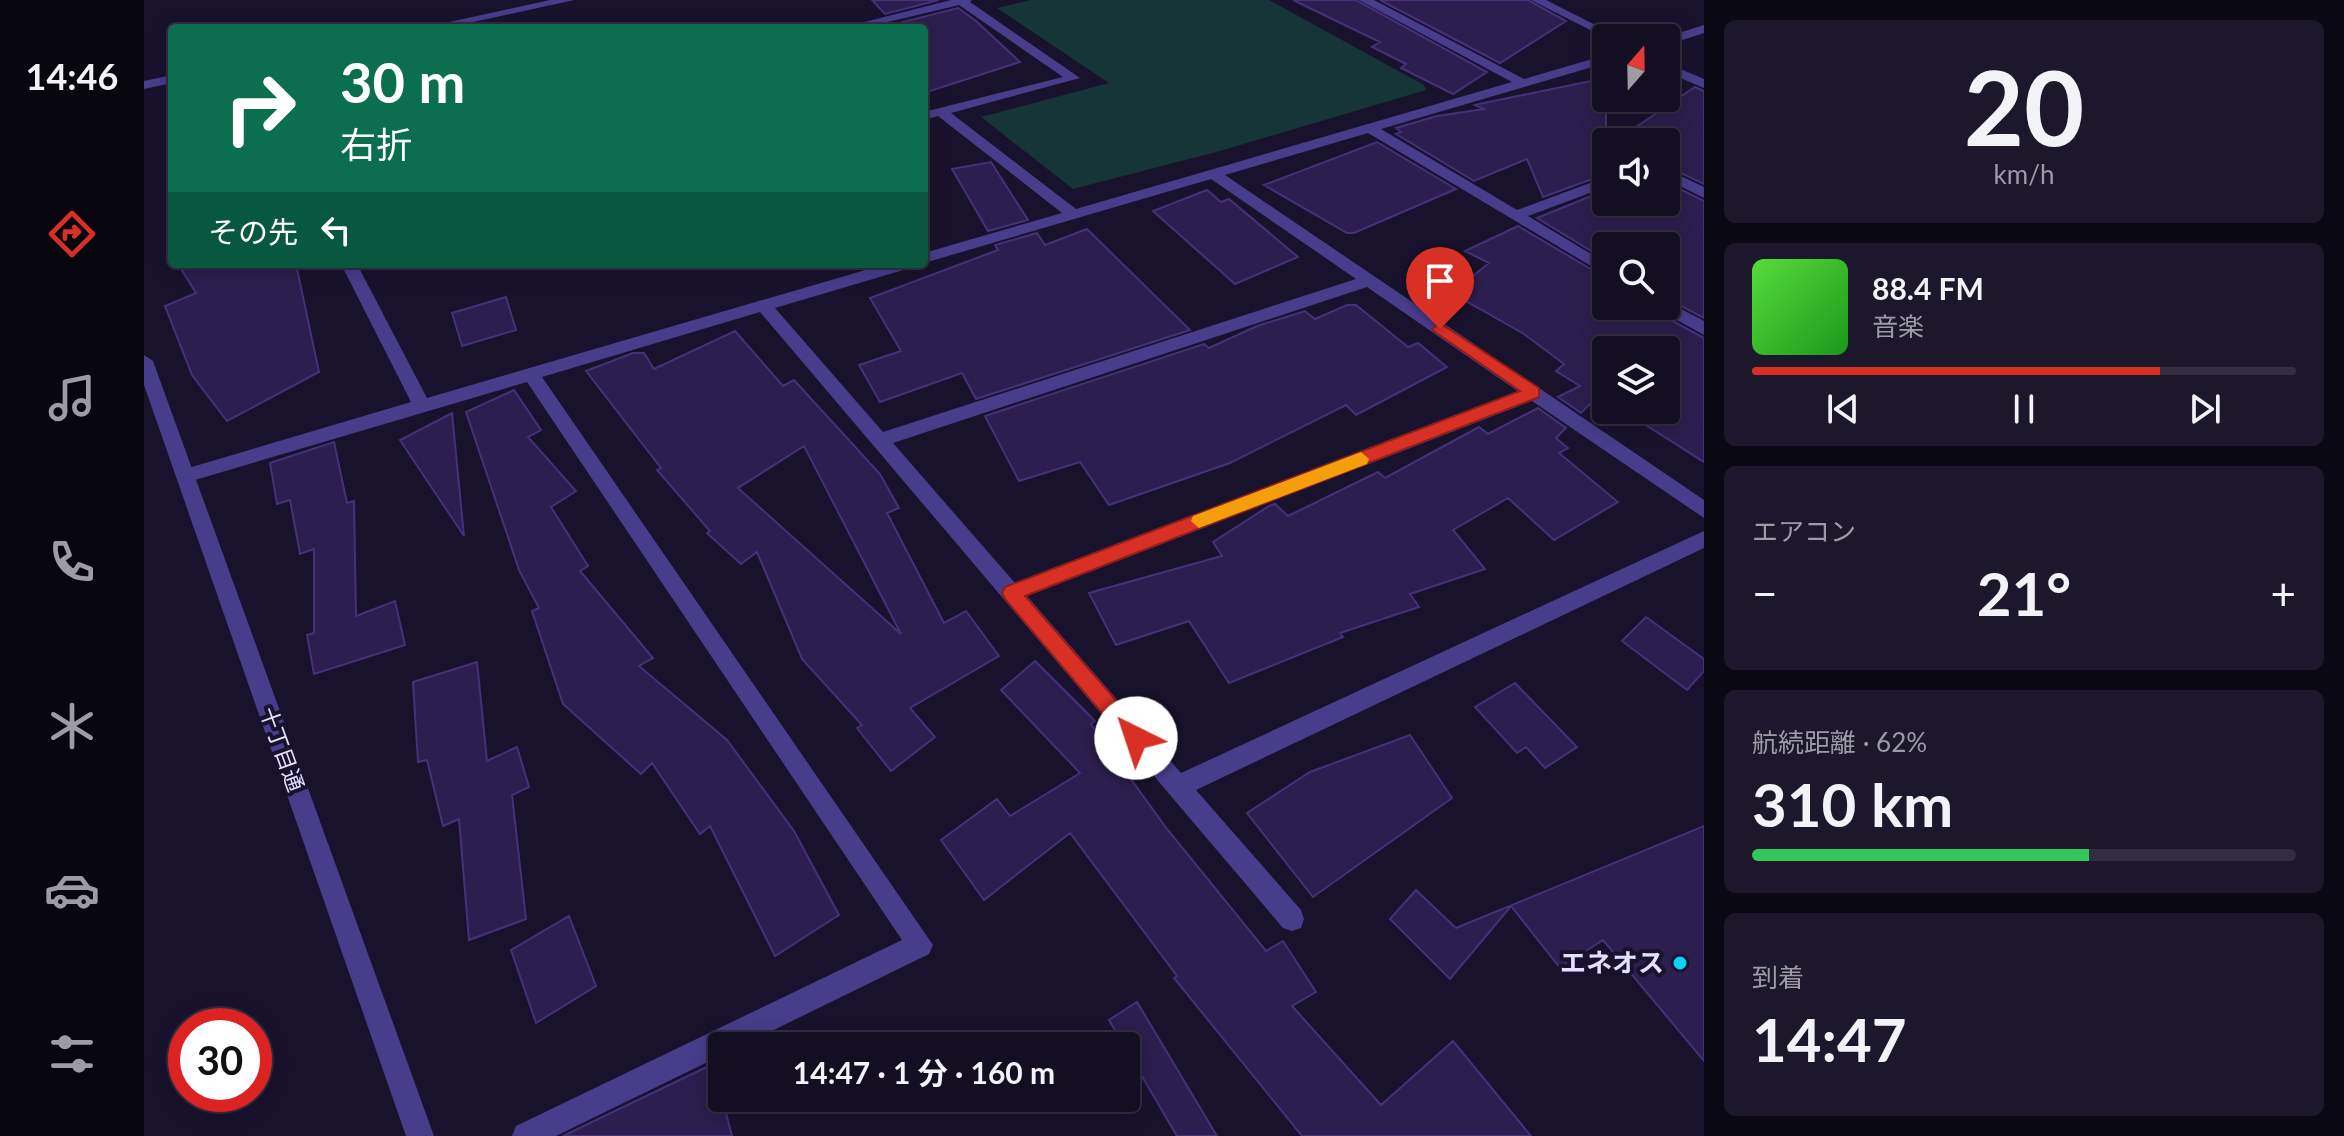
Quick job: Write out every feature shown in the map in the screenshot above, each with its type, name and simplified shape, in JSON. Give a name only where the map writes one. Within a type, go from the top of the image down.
[{"type":"street","points":[[448,24],[568,0]]},
{"type":"street","points":[[863,24],[962,0],[1073,78],[928,115]]},
{"type":"street","points":[[1365,0],[1521,82]]},
{"type":"street","points":[[1537,0],[1592,27]]},
{"type":"street","points":[[1680,37],[1704,29]]},
{"type":"street","points":[[928,257],[1592,63]]},
{"type":"street","points":[[1680,73],[1704,84]]},
{"type":"street","points":[[144,85],[168,80]]},
{"type":"street","points":[[941,112],[1073,214]]},
{"type":"street","points":[[1368,127],[1592,262]]},
{"type":"street","points":[[1212,173],[1704,510]]},
{"type":"street","points":[[1680,180],[1704,193]]},
{"type":"street","points":[[1515,216],[1592,187]]},
{"type":"street","points":[[351,268],[422,406]]},
{"type":"street","points":[[185,476],[891,268]]},
{"type":"street","points":[[880,440],[1370,280]]},
{"type":"street","points":[[764,306],[1292,919]]},
{"type":"street","points":[[1680,315],[1704,329]]},
{"type":"street","name":"十丁目通","points":[[144,361],[420,1136]]},
{"type":"street","points":[[526,1136],[920,945],[531,374]]},
{"type":"street","points":[[1011,593],[1534,393]]},
{"type":"street","points":[[1178,786],[1704,539]]},
{"type":"green space","points":[[1030,0],[1269,0],[1424,85],[1426,90],[1220,151],[1073,189],[981,117],[1109,83],[997,8]]},
{"type":"building","points":[[872,0],[939,0],[885,14]]},
{"type":"building","points":[[1293,0],[1356,0],[1487,72],[1453,94],[1401,68],[1406,64],[1372,47],[1380,42]]},
{"type":"building","points":[[1380,0],[1528,0],[1566,21],[1500,63]]},
{"type":"building","points":[[958,8],[1020,62],[928,92],[928,24],[895,24]]},
{"type":"building","points":[[1592,81],[1592,112],[1606,112],[1606,128],[1592,128],[1592,179],[1543,197],[1527,159],[1474,181],[1396,134],[1401,132],[1396,128],[1437,116],[1484,109],[1475,105]]},
{"type":"building","points":[[1695,87],[1704,91],[1704,184],[1680,173],[1680,128],[1635,128],[1658,112],[1680,112],[1680,97]]},
{"type":"building","points":[[1377,142],[1456,189],[1354,233],[1347,233],[1264,185]]},
{"type":"building","points":[[991,162],[1028,220],[988,231],[952,169]]},
{"type":"building","points":[[1680,189],[1704,201],[1704,318],[1680,305],[1680,232],[1592,232],[1592,251],[1537,218],[1592,196],[1592,216],[1680,216]]},
{"type":"building","points":[[1207,190],[1221,202],[1229,199],[1298,257],[1235,284],[1153,211]]},
{"type":"building","points":[[1518,226],[1592,270],[1592,320],[1671,320],[1704,338],[1704,462],[1644,424],[1680,424],[1680,336],[1592,336],[1592,402],[1581,413],[1558,397],[1580,386],[1556,371],[1564,364],[1524,334],[1452,293],[1489,263],[1465,251]]},
{"type":"building","points":[[1087,229],[1190,330],[976,399],[962,373],[880,402],[859,365],[901,351],[870,298],[998,250],[995,245],[1037,233],[1045,245]]},
{"type":"building","points":[[180,268],[297,268],[319,372],[227,421],[192,375],[165,306],[196,293]]},
{"type":"building","points":[[506,297],[516,330],[462,346],[452,313]]},
{"type":"building","points":[[1347,305],[1356,305],[1408,347],[1418,343],[1447,367],[1356,415],[1346,405],[1230,463],[1109,505],[1080,462],[1019,481],[985,416],[1204,344],[1209,348],[1257,326],[1305,311],[1315,319]]},
{"type":"building","points":[[735,331],[783,386],[794,380],[880,474],[899,508],[887,513],[944,623],[966,611],[999,656],[910,708],[935,737],[891,771],[857,728],[862,725],[802,659],[757,552],[741,564],[707,533],[710,531],[657,470],[661,468],[586,371],[633,353],[644,353],[654,369]],"holes":[[[804,446],[901,634],[738,488]]]},
{"type":"building","points":[[514,390],[541,430],[528,437],[576,491],[551,507],[588,566],[580,571],[653,658],[639,666],[727,740],[794,831],[839,915],[775,956],[710,826],[700,834],[652,763],[641,774],[563,704],[532,611],[539,608],[519,570],[466,412]]},
{"type":"building","points":[[1538,408],[1566,428],[1556,438],[1568,448],[1559,453],[1618,502],[1554,540],[1508,498],[1453,530],[1485,569],[1410,594],[1419,607],[1340,633],[1343,637],[1229,683],[1189,621],[1116,645],[1089,593],[1222,556],[1213,542],[1269,506],[1275,504],[1288,516],[1378,472],[1385,478],[1479,427],[1488,434]]},
{"type":"building","points":[[452,413],[464,536],[400,440]]},
{"type":"building","points":[[334,442],[347,503],[354,501],[356,616],[395,601],[405,645],[314,674],[307,635],[314,633],[314,549],[300,554],[290,500],[277,504],[270,463]]},
{"type":"building","points":[[1646,617],[1704,659],[1704,671],[1687,690],[1622,641]]},
{"type":"building","points":[[1035,661],[1095,721],[1091,724],[1167,829],[1266,951],[1283,941],[1316,992],[1292,1006],[1381,1105],[1453,1041],[1531,1136],[1302,1136],[1174,978],[1177,976],[1070,833],[984,900],[941,840],[997,799],[1010,816],[1080,773],[1001,690]]},
{"type":"building","points":[[477,662],[487,761],[517,747],[529,787],[512,795],[526,919],[469,940],[459,819],[443,826],[427,760],[418,762],[413,682]]},
{"type":"building","points":[[1515,683],[1577,747],[1545,768],[1526,747],[1517,753],[1475,707]]},
{"type":"building","points":[[1410,735],[1452,798],[1313,897],[1247,813],[1310,772]]},
{"type":"building","points":[[1704,826],[1704,1061],[1603,940],[1560,968],[1511,906],[1450,979],[1390,919],[1416,890],[1456,928]]},
{"type":"building","points":[[569,916],[596,986],[536,1023],[511,950]]},
{"type":"building","points":[[1137,1002],[1217,1136],[1177,1136],[1140,1073],[1140,1032],[1116,1032],[1109,1020]]},
{"type":"building","points":[[708,1066],[708,1112],[726,1112],[732,1136],[563,1136]]},
{"type":"slow traffic","points":[[1199,521],[1361,459]]},
{"type":"place","name":"エネオス","points":[[1680,963]]},
{"type":"route","points":[[1136,738],[1011,593],[1534,393],[1440,329]]}]
